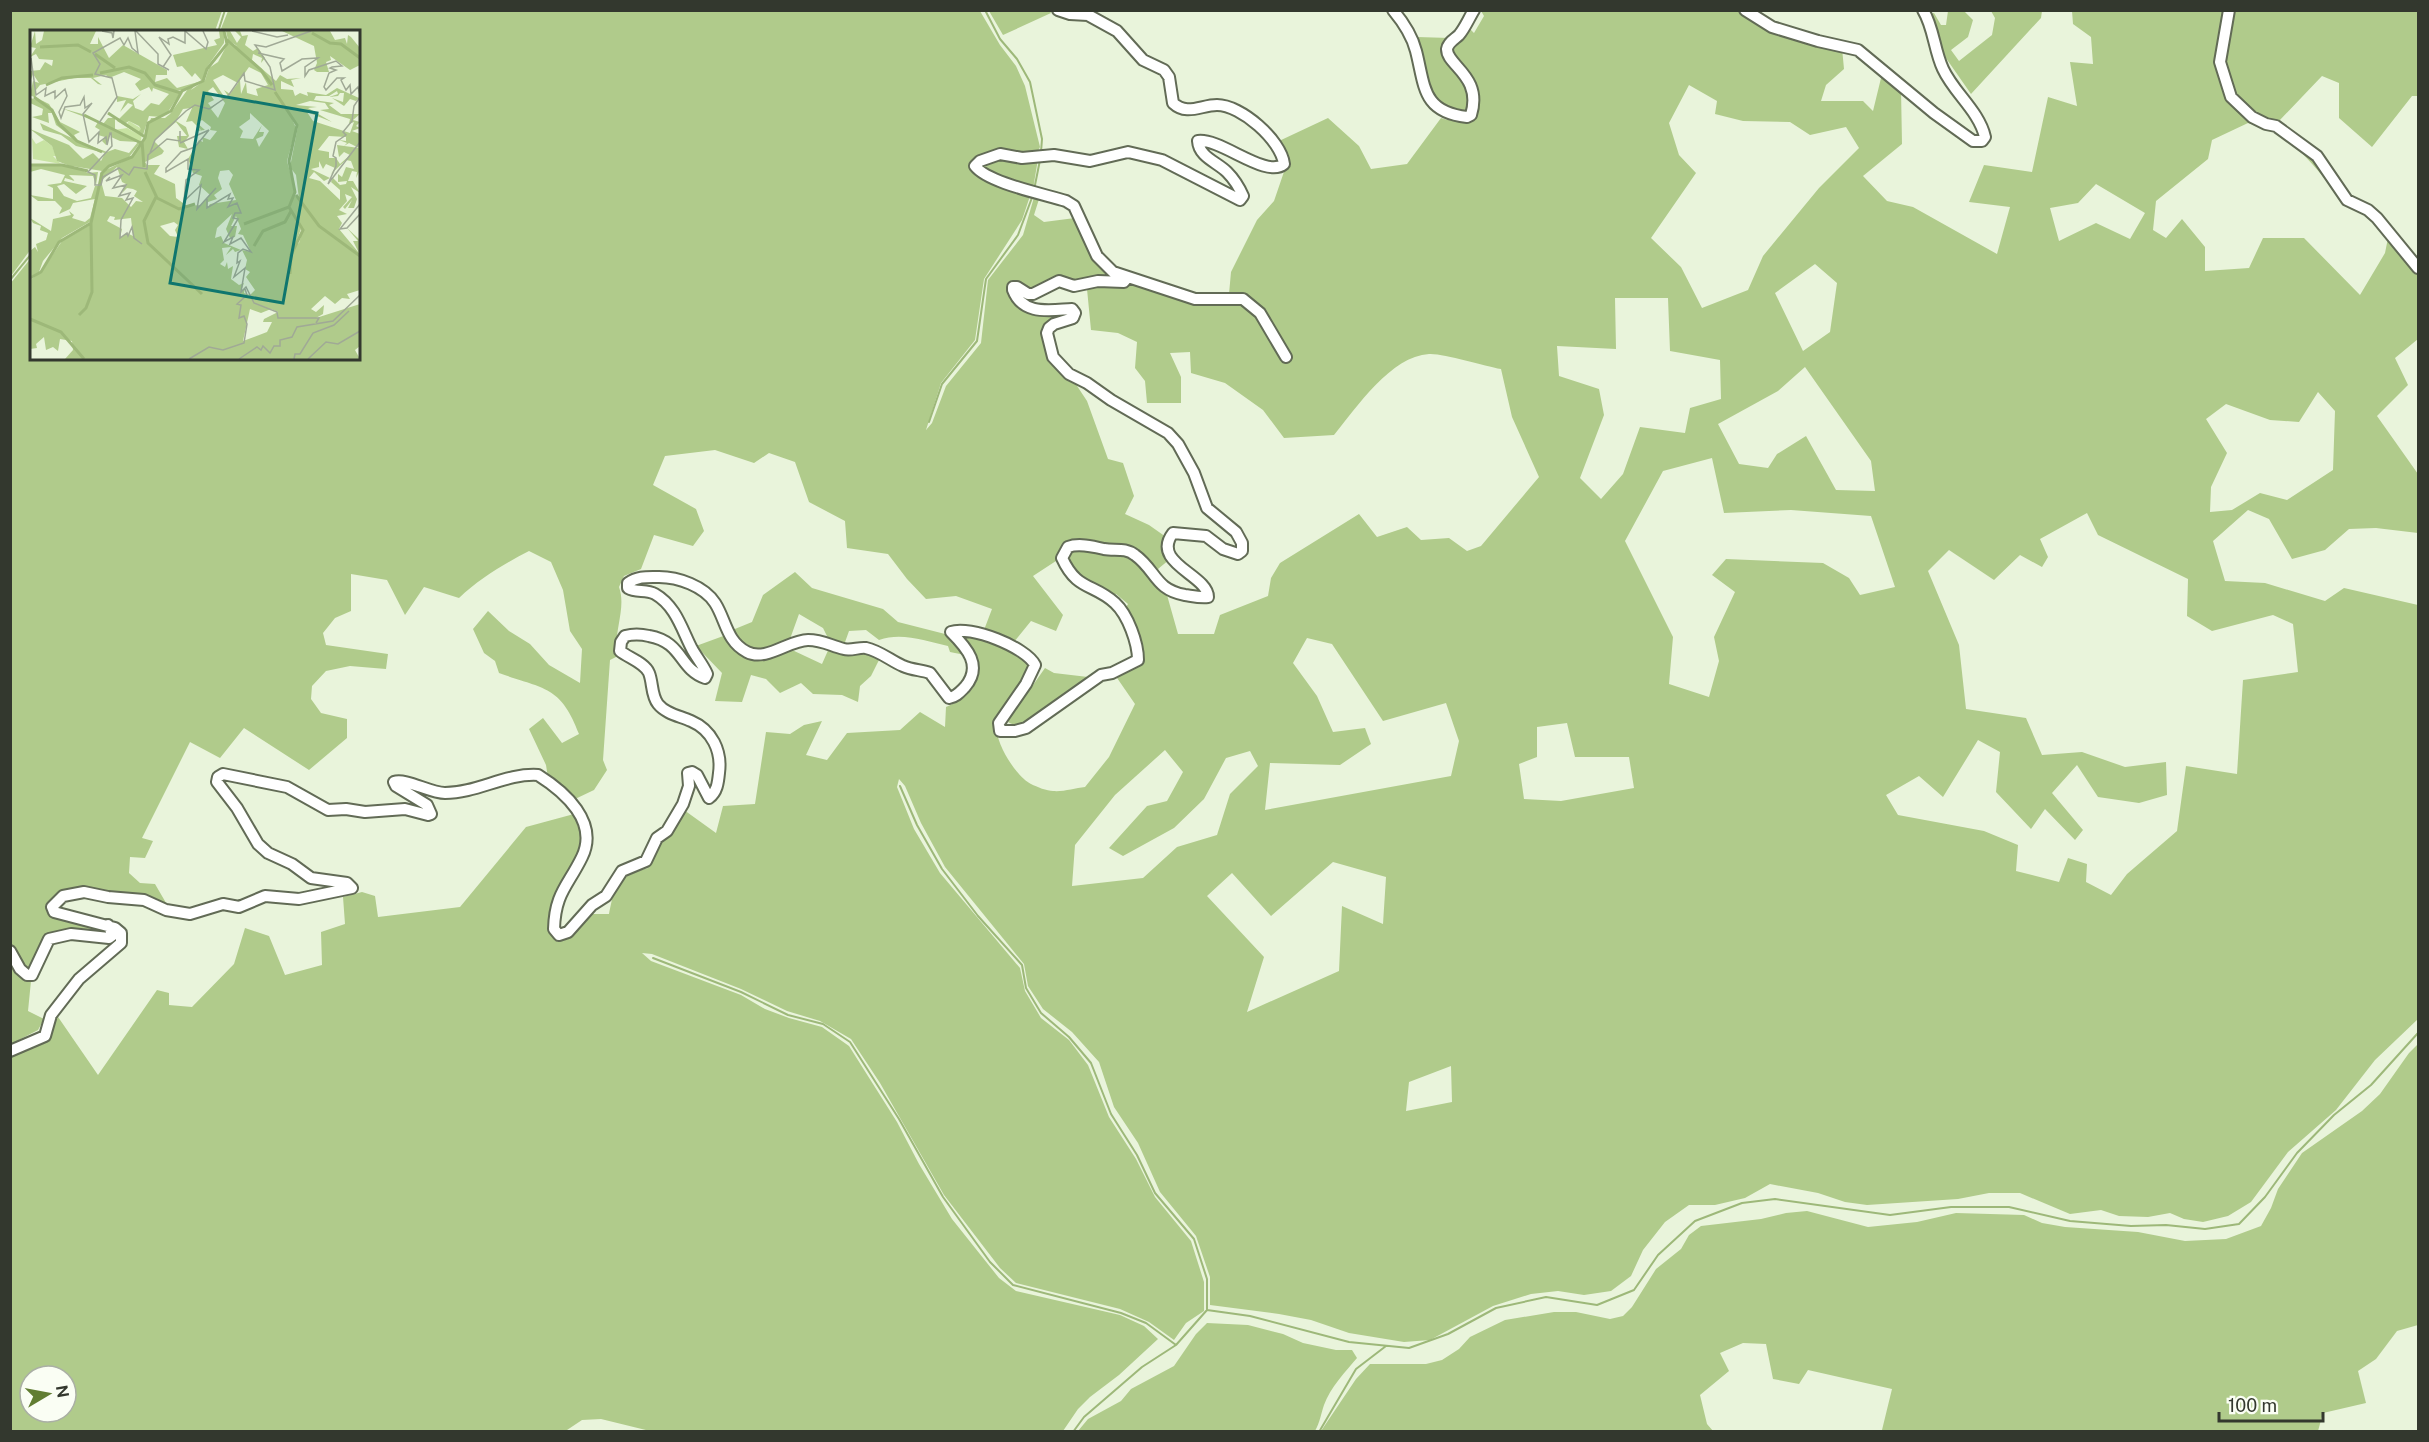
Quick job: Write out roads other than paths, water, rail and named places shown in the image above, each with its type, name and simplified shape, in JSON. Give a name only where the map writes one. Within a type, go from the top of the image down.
[{"type":"street","points":[[1058,10],[1070,14],[1088,15],[1117,31],[1143,60],[1164,70],[1169,76],[1173,104],[1178,108],[1187,111],[1225,106],[1268,132],[1284,158],[1284,164],[1276,168],[1251,161],[1212,143],[1198,141],[1198,145],[1206,156],[1225,170],[1239,187],[1243,196],[1240,200],[1162,160],[1128,152],[1090,161],[1054,156],[1022,158],[1000,154],[980,161],[975,166],[979,171],[1002,182],[1066,201],[1074,206],[1097,256],[1113,272],[1195,299],[1228,297],[1243,299],[1260,314],[1286,357]]},
{"type":"street","points":[[1393,10],[1412,39],[1421,81],[1432,104],[1447,112],[1467,117],[1471,115],[1473,107],[1469,80],[1449,57],[1447,49],[1474,10]]},
{"type":"street","points":[[1745,10],[1772,27],[1858,50],[1945,122],[1973,141],[1982,141],[1985,137],[1981,123],[1942,67],[1928,19],[1923,10]]},
{"type":"street","points":[[2229,10],[2220,62],[2231,97],[2252,117],[2276,126],[2317,156],[2347,200],[2368,210],[2377,218],[2418,268]]},
{"type":"street","points":[[10,1051],[45,1036],[51,1015],[79,980],[122,943],[121,933],[108,926],[54,912],[52,907],[63,896],[84,892],[144,900],[166,910],[190,914],[223,904],[239,907],[264,896],[299,899],[352,888],[347,883],[311,878],[292,864],[268,853],[258,844],[237,808],[216,782],[223,774],[287,787],[328,810],[346,809],[365,812],[405,809],[428,815],[431,813],[428,805],[396,786],[394,782],[403,781],[443,793],[530,774],[538,775],[548,781],[572,804],[586,824],[586,845],[583,856],[560,894],[555,915],[554,929],[559,935],[568,932],[592,905],[606,896],[622,871],[646,861],[657,838],[667,831],[683,804],[688,786],[688,773],[692,772],[698,776],[709,798],[713,795],[717,784],[720,757],[711,737],[700,725],[667,711],[658,704],[649,672],[642,664],[620,651],[621,642],[625,636],[639,634],[659,638],[675,648],[698,676],[705,678],[707,674],[691,647],[681,623],[666,603],[648,591],[628,588],[628,583],[636,578],[665,577],[683,580],[710,596],[732,640],[746,652],[761,653],[797,641],[808,640],[832,644],[843,649],[864,648],[878,652],[913,670],[930,673],[949,698],[961,691],[969,682],[973,671],[970,653],[951,632],[955,630],[968,632],[1011,645],[1025,652],[1035,665],[1026,684],[999,723],[1000,731],[1026,728],[1101,675],[1138,660],[1138,652],[1128,625],[1115,604],[1069,574],[1062,558],[1068,547],[1076,544],[1084,547],[1128,550],[1137,555],[1160,584],[1170,592],[1202,598],[1208,597],[1208,590],[1202,582],[1179,567],[1168,547],[1168,539],[1173,533],[1206,536],[1223,549],[1238,554],[1242,550],[1242,543],[1236,532],[1207,508],[1194,473],[1178,444],[1168,433],[1069,374],[1053,357],[1047,333],[1054,324],[1073,318],[1075,313],[1072,309],[1045,311],[1031,309],[1022,303],[1013,290],[1013,287],[1019,287],[1028,294],[1033,294],[1059,281],[1081,286],[1098,280],[1124,282],[1128,278]]},
{"type":"street","points":[[10,951],[20,969],[27,975],[32,975],[50,939],[71,934],[109,938],[113,935],[108,926]]},
{"type":"waterway","points":[[219,30],[225,10]]},
{"type":"waterway","points":[[985,10],[1000,39],[1017,59],[1030,82],[1042,139],[1041,152]]},
{"type":"waterway","points":[[1034,190],[1040,160]]},
{"type":"waterway","points":[[929,422],[942,384],[977,341],[986,279],[1018,235],[1033,195]]},
{"type":"waterway","points":[[10,280],[30,255]]},
{"type":"waterway","points":[[900,786],[917,825],[942,869],[978,916],[1022,965],[1026,988],[1041,1013],[1069,1037],[1091,1063],[1111,1114],[1137,1155],[1155,1193],[1194,1239],[1207,1279],[1207,1310]]},
{"type":"waterway","points":[[653,958],[741,992],[788,1015],[823,1024],[850,1042],[899,1119],[943,1197],[990,1262],[1013,1285],[1121,1313],[1146,1323],[1176,1345]]},
{"type":"waterway","points":[[1073,1432],[1084,1417],[1142,1367],[1176,1345],[1207,1310],[1250,1316],[1349,1342],[1409,1348],[1448,1334],[1496,1308],[1546,1297],[1597,1305],[1634,1290],[1658,1255],[1695,1221],[1742,1203],[1775,1199],[1890,1215],[1951,1207],[2009,1207],[2070,1221],[2131,1226],[2166,1225],[2205,1229],[2239,1224],[2265,1197],[2297,1153],[2334,1115],[2371,1085],[2418,1033]]},
{"type":"waterway","points":[[1319,1432],[1356,1369],[1386,1346]]},
{"type":"waterway","points":[[607,1432],[620,1432]]}]
